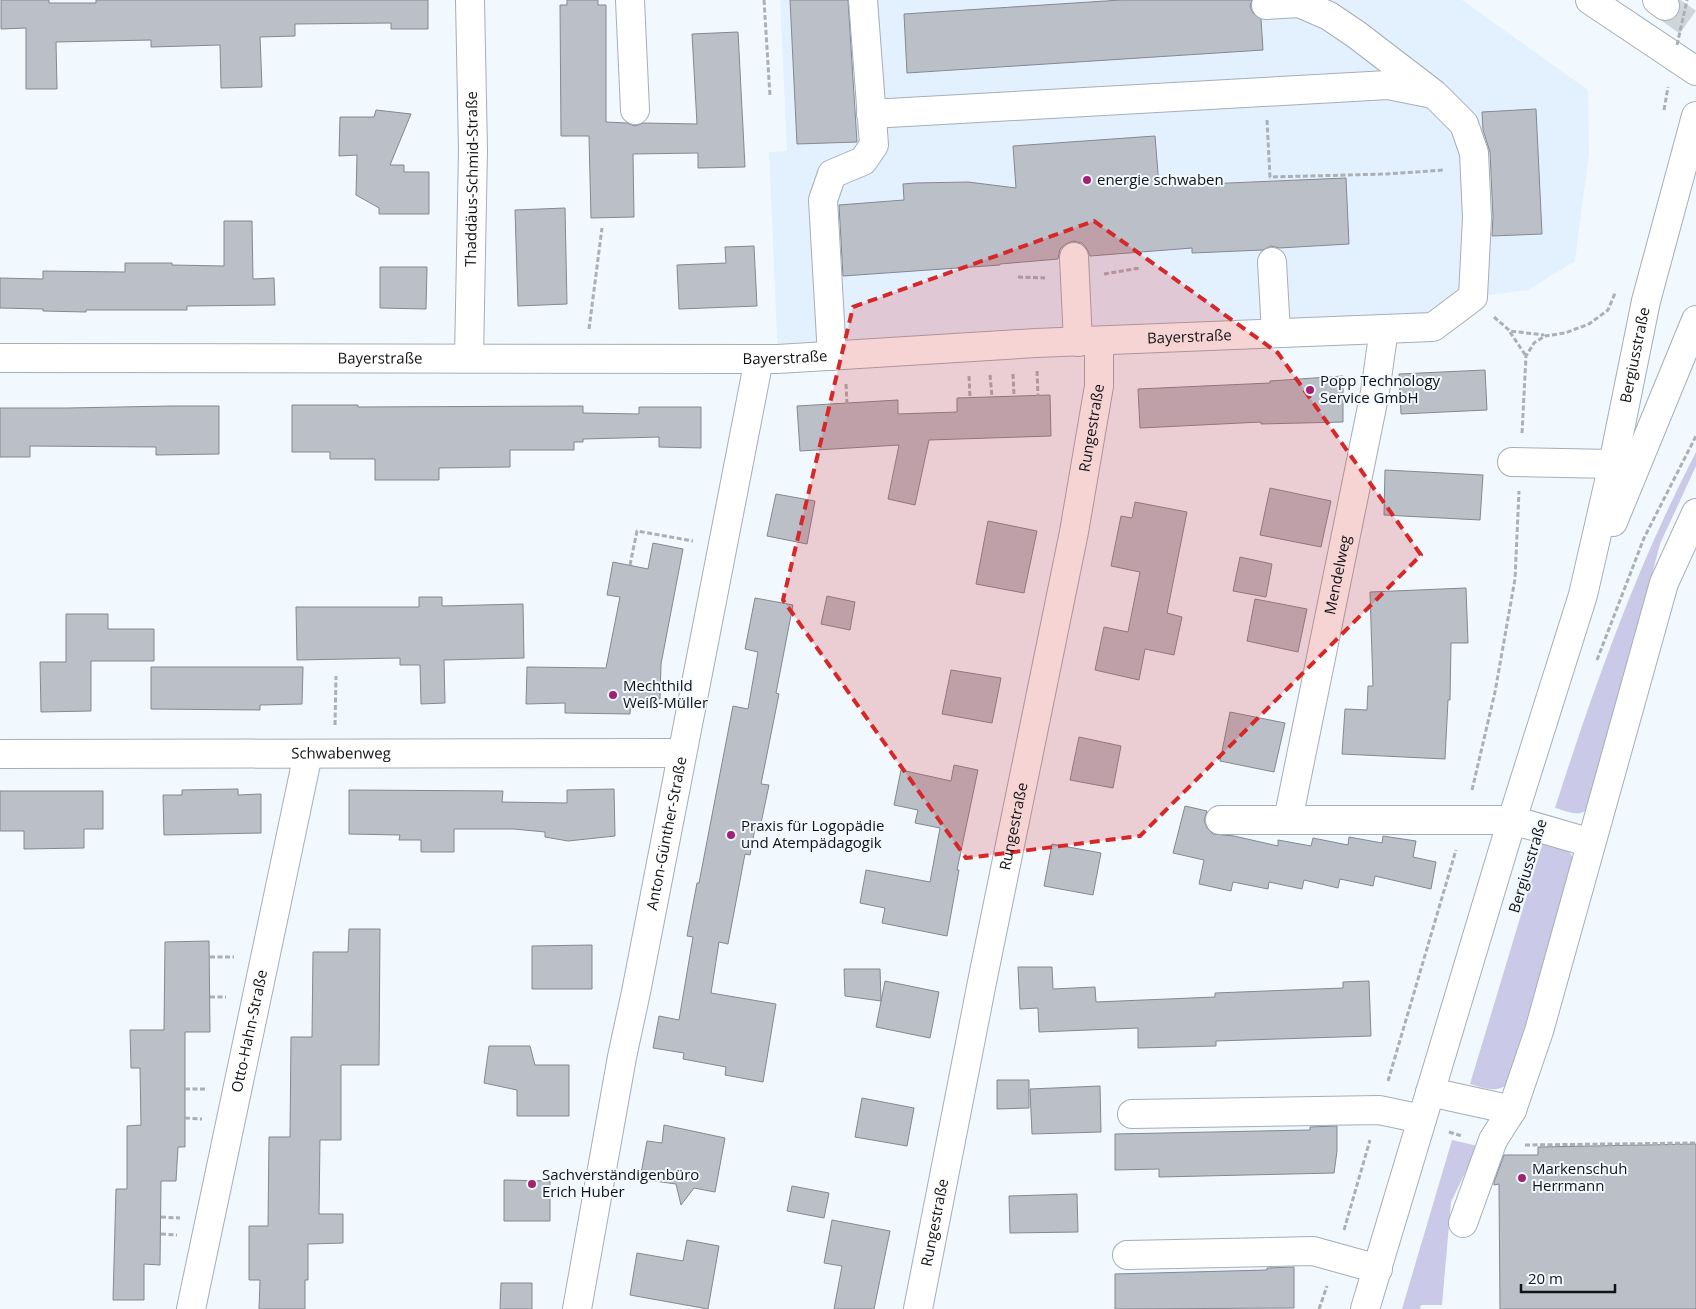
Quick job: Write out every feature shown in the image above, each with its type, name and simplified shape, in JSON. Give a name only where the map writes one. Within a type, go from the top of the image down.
[{"type":"main road","name":"Thaddäus-Schmid-Straße","points":[[469,358],[473,150],[470,0]]},
{"type":"main road","points":[[630,0],[635,110]]},
{"type":"main road","points":[[832,356],[839,287],[823,200],[832,174],[863,161],[874,145],[863,0]]},
{"type":"main road","points":[[1590,0],[1696,70]]},
{"type":"main road","points":[[1266,5],[1298,3],[1329,16],[1358,35],[1434,94],[1464,124],[1474,153],[1475,168],[1477,218],[1473,297]]},
{"type":"main road","points":[[871,114],[1388,85],[1434,94]]},
{"type":"main road","name":"Bergiusstraße","points":[[1366,1309],[1512,820],[1583,595],[1613,464],[1646,301],[1696,116]]},
{"type":"main road","points":[[1272,262],[1276,333]]},
{"type":"main road","name":"Rungestraße","points":[[918,1309],[983,977],[1074,532],[1099,386],[1074,268]]},
{"type":"main road","name":"Bayerstraße","points":[[0,358],[759,359],[832,356],[1089,342],[1433,327],[1473,297]]},
{"type":"main road","name":"Bergiusstraße","points":[[1583,595],[1696,320]]},
{"type":"main road","name":"Mendelweg","points":[[1288,820],[1374,392],[1384,328]]},
{"type":"main road","name":"Anton-Günther-Straße","points":[[577,1309],[622,1057],[759,359]]},
{"type":"main road","points":[[1512,462],[1613,464]]},
{"type":"main road","points":[[1463,1223],[1491,1145],[1512,1110],[1539,1031],[1664,583],[1696,512]]},
{"type":"main road","name":"Schwabenweg","points":[[0,754],[681,754]]},
{"type":"main road","name":"Otto-Hahn-Straße","points":[[191,1309],[308,754]]},
{"type":"main road","points":[[1220,820],[1512,820],[1591,843]]},
{"type":"main road","points":[[1430,1092],[1512,1110]]},
{"type":"main road","points":[[1132,1114],[1379,1110],[1422,1119]]},
{"type":"main road","points":[[1128,1255],[1313,1251],[1378,1269]]},
{"type":"path","points":[[764,0],[770,96]]},
{"type":"path","points":[[1670,2],[1677,45]]},
{"type":"path","points":[[1265,91],[1270,177],[1387,174],[1475,168]]},
{"type":"path","points":[[591,358],[589,323],[594,299],[602,228]]},
{"type":"path","points":[[1074,268],[1140,268]]},
{"type":"path","points":[[1510,331],[1545,336],[1566,333],[1589,324],[1608,310],[1618,286]]},
{"type":"path","points":[[1473,297],[1510,331],[1526,356]]},
{"type":"path","points":[[846,384],[847,404]]},
{"type":"path","points":[[1594,667],[1644,538],[1696,436]]},
{"type":"path","points":[[630,565],[637,531],[723,546]]},
{"type":"path","points":[[335,754],[336,676]]},
{"type":"path","points":[[1491,1145],[1696,1143]]},
{"type":"highlighted area","points":[[1094,221],[1278,353],[1421,555],[1140,836],[966,858],[783,600],[853,307]]},
{"type":"shaded area","name":"energie schwaben","points":[[780,0],[1462,0],[1588,90],[1589,153],[1575,261],[1528,290],[1473,297],[1433,327],[778,359],[769,152],[787,151]]},
{"type":"shaded area","points":[[1696,452],[1696,466],[1660,544],[1592,805],[1579,813],[1555,808],[1585,717],[1618,627],[1655,539]]},
{"type":"shaded area","points":[[1543,842],[1564,848],[1571,854],[1574,865],[1507,1085],[1498,1089],[1484,1088],[1470,1084]]},
{"type":"shaded area","points":[[1452,1140],[1478,1146],[1451,1202],[1442,1305],[1421,1305],[1420,1309],[1402,1309]]},
{"type":"building","points":[[1,0],[49,0],[49,3],[96,3],[96,0],[428,0],[428,29],[391,29],[391,23],[295,24],[295,36],[260,37],[262,87],[221,88],[220,45],[151,47],[151,40],[56,42],[57,89],[26,89],[26,28],[1,29]]},
{"type":"building","points":[[567,0],[598,0],[598,5],[606,5],[606,122],[627,123],[635,126],[643,123],[697,124],[692,34],[738,32],[745,167],[698,168],[698,153],[633,154],[634,217],[591,218],[589,136],[561,136],[560,5],[567,5]]},
{"type":"building","points":[[790,0],[848,0],[857,142],[797,144]]},
{"type":"building","points":[[1121,0],[1252,0],[1250,6],[1253,13],[1261,19],[1263,50],[907,73],[904,14]]},
{"type":"building","points":[[1536,109],[1542,234],[1492,236],[1490,152],[1483,130],[1482,112]]},
{"type":"building","points":[[376,110],[411,114],[390,165],[404,165],[404,172],[429,172],[429,214],[379,214],[379,208],[356,195],[357,155],[339,156],[340,117],[374,117]]},
{"type":"building","points":[[1155,136],[1159,186],[1346,178],[1349,244],[1279,248],[1271,246],[1263,250],[1192,253],[1192,248],[1090,256],[1082,243],[1073,241],[1060,249],[1058,259],[843,276],[839,205],[904,200],[903,184],[968,182],[1016,188],[1013,146]]},
{"type":"building","points":[[565,208],[567,304],[518,306],[515,210]]},
{"type":"building","points":[[224,221],[252,221],[253,279],[274,278],[275,305],[187,306],[187,310],[86,310],[86,312],[0,308],[0,278],[43,279],[43,271],[125,272],[125,263],[224,266]]},
{"type":"building","points":[[754,246],[757,306],[679,309],[677,265],[726,263],[725,247]]},
{"type":"building","points":[[380,267],[427,267],[426,309],[380,308]]},
{"type":"building","points":[[1485,370],[1487,410],[1401,414],[1399,374]]},
{"type":"building","points":[[1343,376],[1343,422],[1261,424],[1261,422],[1140,428],[1138,389],[1270,383],[1270,381]]},
{"type":"building","points":[[1050,395],[1051,436],[929,440],[915,505],[888,499],[899,445],[800,451],[797,406],[898,400],[898,414],[957,412],[957,398]]},
{"type":"building","points":[[292,405],[358,405],[358,407],[583,406],[583,413],[639,414],[639,407],[701,407],[701,448],[659,447],[659,437],[583,439],[583,442],[574,442],[574,450],[510,450],[510,467],[439,468],[439,480],[375,480],[375,459],[330,459],[330,452],[292,452]]},
{"type":"building","points":[[219,406],[219,454],[156,455],[156,447],[30,446],[30,457],[0,457],[0,408]]},
{"type":"building","points":[[1385,470],[1483,475],[1480,520],[1384,515]]},
{"type":"building","points":[[1270,488],[1331,501],[1321,547],[1260,535]]},
{"type":"building","points":[[776,494],[815,501],[807,544],[767,536]]},
{"type":"building","points":[[1135,502],[1187,512],[1167,613],[1182,617],[1174,655],[1145,649],[1139,680],[1095,670],[1104,627],[1128,632],[1140,572],[1111,566],[1121,516],[1132,518]]},
{"type":"building","points":[[988,521],[1037,531],[1024,593],[976,584]]},
{"type":"building","points":[[653,543],[683,549],[661,664],[660,699],[631,698],[630,714],[565,713],[565,703],[526,704],[527,667],[606,668],[620,597],[607,595],[613,562],[648,569]]},
{"type":"building","points":[[1240,557],[1272,564],[1266,597],[1233,591]]},
{"type":"building","points":[[1466,588],[1468,643],[1451,643],[1450,700],[1448,700],[1445,759],[1342,754],[1345,709],[1367,710],[1368,686],[1373,686],[1370,592]]},
{"type":"building","points":[[827,596],[855,602],[850,630],[821,624]]},
{"type":"building","points":[[419,597],[442,597],[442,606],[523,604],[524,658],[444,660],[445,703],[421,704],[420,665],[400,665],[400,658],[297,660],[296,607],[419,607]]},
{"type":"building","points":[[755,598],[793,605],[776,693],[779,694],[761,784],[769,785],[761,823],[756,823],[750,855],[745,854],[728,944],[719,942],[711,993],[776,1004],[763,1082],[725,1075],[726,1067],[683,1059],[684,1053],[653,1048],[659,1016],[679,1020],[693,937],[687,936],[733,706],[748,709],[758,652],[745,649]]},
{"type":"building","points":[[1255,599],[1307,609],[1298,652],[1247,641]]},
{"type":"building","points":[[66,614],[108,614],[108,629],[154,629],[154,661],[91,661],[91,711],[41,712],[40,662],[66,662]]},
{"type":"building","points":[[151,667],[303,667],[302,704],[260,705],[260,710],[151,709]]},
{"type":"building","points":[[951,670],[1001,678],[992,723],[942,714]]},
{"type":"building","points":[[1230,712],[1285,723],[1274,772],[1220,761]]},
{"type":"building","points":[[1079,737],[1121,746],[1113,788],[1070,780]]},
{"type":"building","points":[[954,765],[978,770],[957,870],[959,870],[947,936],[882,923],[885,908],[860,903],[866,870],[930,882],[940,828],[915,823],[918,810],[894,805],[901,770],[951,781]]},
{"type":"building","points":[[238,789],[238,795],[261,794],[261,833],[164,835],[163,795],[182,795],[182,790]]},
{"type":"building","points":[[614,789],[615,836],[568,841],[545,837],[545,832],[514,829],[454,829],[454,852],[421,852],[421,840],[399,840],[400,835],[349,834],[349,790],[503,791],[502,802],[567,803],[567,790]]},
{"type":"building","points":[[0,791],[103,791],[103,829],[84,829],[84,848],[24,849],[24,831],[0,831]]},
{"type":"building","points":[[1185,806],[1207,811],[1204,820],[1207,828],[1213,834],[1234,836],[1278,846],[1278,840],[1311,846],[1313,838],[1348,845],[1349,837],[1382,843],[1383,836],[1416,841],[1413,857],[1436,862],[1431,889],[1375,876],[1373,886],[1340,879],[1338,888],[1304,880],[1302,889],[1269,882],[1268,889],[1233,882],[1231,891],[1199,884],[1204,860],[1173,853]]},
{"type":"building","points":[[1052,844],[1101,853],[1093,895],[1044,886]]},
{"type":"building","points":[[349,929],[380,929],[379,1065],[341,1065],[341,1140],[320,1140],[319,1214],[343,1214],[343,1243],[308,1244],[308,1280],[305,1280],[305,1309],[259,1309],[260,1280],[249,1280],[249,1226],[268,1226],[269,1137],[290,1137],[291,1037],[312,1037],[313,952],[348,952]]},
{"type":"building","points":[[209,941],[210,1032],[185,1032],[185,1147],[178,1147],[176,1181],[161,1181],[160,1265],[144,1264],[144,1300],[113,1300],[116,1189],[127,1189],[127,1126],[141,1125],[140,1068],[131,1068],[130,1030],[164,1030],[165,942]]},
{"type":"building","points":[[592,945],[592,989],[532,989],[532,946]]},
{"type":"building","points":[[1018,967],[1052,967],[1053,989],[1095,987],[1096,1002],[1215,997],[1215,993],[1343,988],[1343,982],[1369,981],[1371,1036],[1216,1041],[1216,1046],[1138,1048],[1138,1028],[1039,1032],[1038,1008],[1020,1009]]},
{"type":"building","points":[[844,969],[880,969],[881,1001],[845,996]]},
{"type":"building","points":[[885,981],[939,992],[930,1038],[876,1027]]},
{"type":"building","points":[[489,1046],[530,1046],[535,1065],[569,1065],[569,1116],[517,1116],[517,1090],[484,1083]]},
{"type":"building","points":[[997,1080],[1029,1080],[1029,1108],[997,1109]]},
{"type":"building","points":[[1100,1086],[1101,1132],[1032,1134],[1030,1089]]},
{"type":"building","points":[[862,1098],[914,1108],[907,1146],[855,1137]]},
{"type":"building","points":[[664,1125],[725,1138],[715,1192],[694,1188],[681,1205],[676,1184],[640,1179],[647,1141],[662,1143]]},
{"type":"building","points":[[1337,1126],[1337,1151],[1334,1173],[1159,1177],[1159,1169],[1115,1170],[1115,1134],[1310,1130],[1310,1127]]},
{"type":"building","points":[[1696,1144],[1696,1309],[1500,1309],[1499,1184],[1494,1185],[1494,1182],[1504,1155],[1538,1155],[1538,1147]]},
{"type":"building","points":[[504,1180],[550,1181],[550,1221],[504,1221]]},
{"type":"building","points":[[792,1186],[829,1193],[824,1218],[787,1211]]},
{"type":"building","points":[[1077,1194],[1078,1232],[1010,1233],[1009,1196]]},
{"type":"building","points":[[832,1220],[890,1231],[874,1309],[834,1309],[842,1266],[824,1263]]},
{"type":"building","points":[[687,1240],[719,1246],[708,1309],[630,1295],[637,1253],[683,1261]]},
{"type":"building","points":[[1294,1267],[1294,1308],[1115,1309],[1115,1274],[1267,1270],[1267,1268]]},
{"type":"building","points":[[501,1283],[532,1283],[532,1309],[500,1309]]},
{"type":"tunnel","points":[[1665,6],[1696,28]]},
{"type":"place","name":"energie schwaben","points":[[1087,180]]},
{"type":"place","name":"Popp Technology Service GmbH","points":[[1310,390]]},
{"type":"place","name":"Mechthild Weiß-Müller","points":[[613,695]]},
{"type":"place","name":"Praxis für Logopädie und Atempädagogik","points":[[731,835]]},
{"type":"place","name":"Markenschuh Herrmann","points":[[1522,1178]]},
{"type":"place","name":"Sachverständigenbüro Erich Huber","points":[[532,1184]]}]
